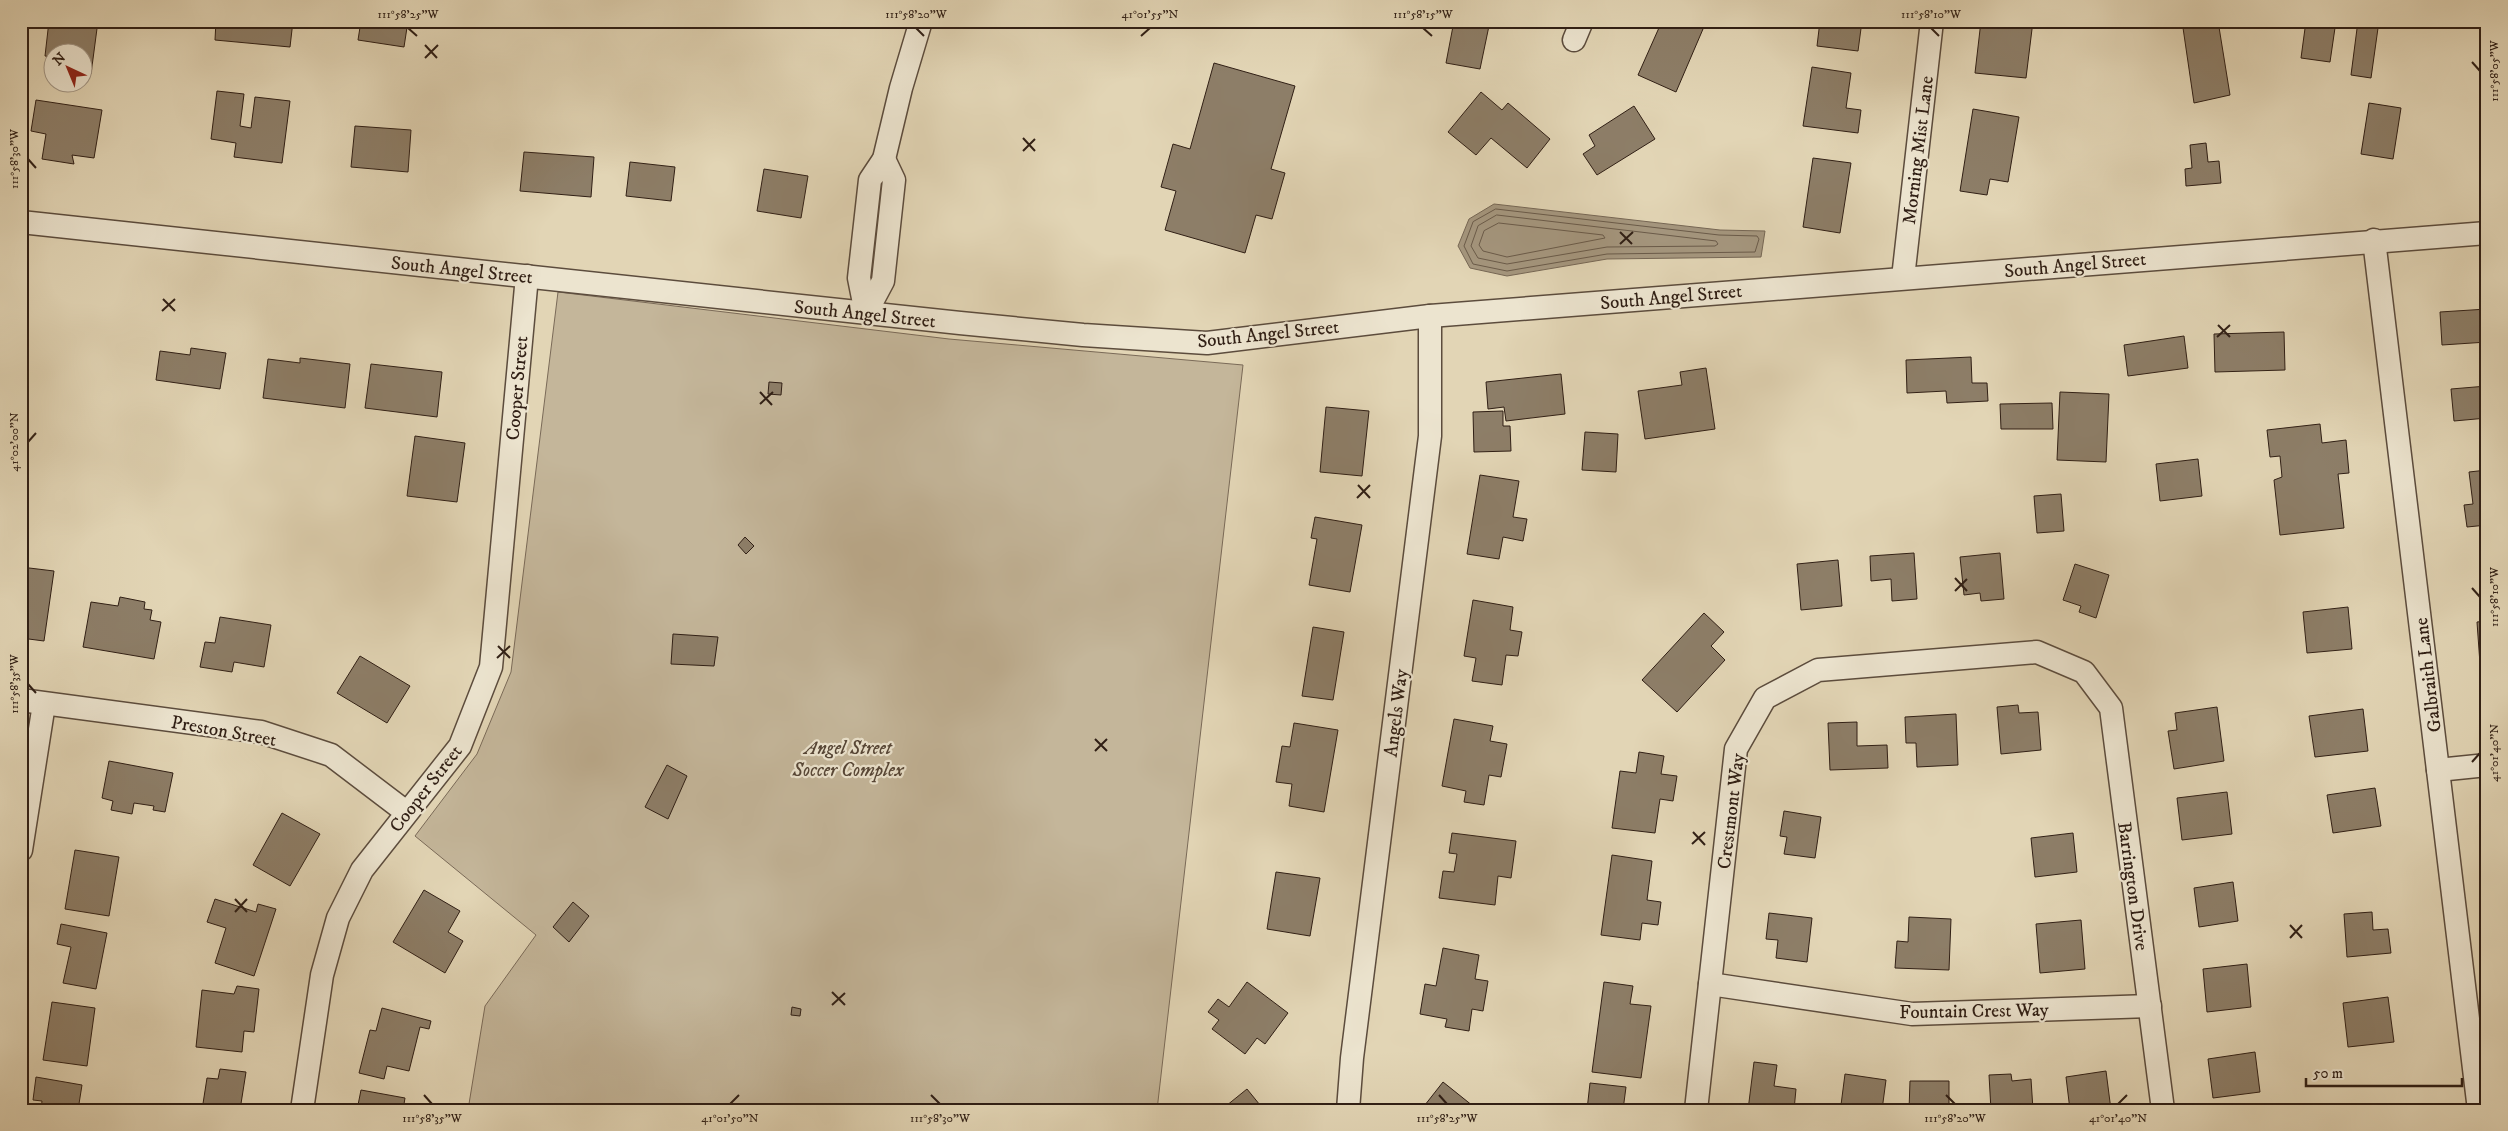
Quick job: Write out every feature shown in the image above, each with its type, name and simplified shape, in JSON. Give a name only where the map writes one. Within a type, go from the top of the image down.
[{"type":"street","points":[[866,313],[859,278],[870,180],[884,159],[900,88],[921,21]]},
{"type":"street","name":"Morning Mist Lane","points":[[1902,278],[1932,21]]},
{"type":"street","name":"South Angel Street","points":[[21,222],[866,313],[1083,335],[1207,343],[1430,316],[2374,240],[2487,233]]},
{"type":"street","name":"Galbraith Lane","points":[[2374,240],[2479,1110]]},
{"type":"street","name":"Cooper Street","points":[[302,1110],[322,975],[338,918],[362,870],[460,746],[491,667],[527,276]]},
{"type":"street","name":"Angels Way","points":[[1348,1110],[1352,1058],[1430,436],[1430,316]]},
{"type":"street","name":"Crestmont Way","points":[[1696,1110],[1736,749],[1766,698],[1818,670],[2009,654],[2037,652],[2084,672]]},
{"type":"street","name":"Barrington Drive","points":[[2084,672],[2111,708],[2163,1110]]},
{"type":"street","name":"Preston Street","points":[[21,700],[261,732],[331,755],[406,812]]},
{"type":"street","points":[[21,850],[44,704]]},
{"type":"street","points":[[2438,770],[2487,765]]},
{"type":"street","name":"Fountain Crest Way","points":[[1710,984],[1912,1014],[2150,1006]]},
{"type":"green space","name":"Angel Street Soccer Complex","points":[[558,292],[949,339],[1243,365],[1157,1110],[468,1110],[485,1006],[536,935],[415,836],[477,754],[511,672]]},
{"type":"water","points":[[1494,204],[1720,230],[1765,231],[1761,257],[1607,259],[1507,276],[1470,268],[1458,246],[1469,219]]},
{"type":"building","points":[[49,21],[98,21],[92,66],[92,42],[47,42]]},
{"type":"building","points":[[216,21],[293,21],[290,47],[215,40]]},
{"type":"building","points":[[361,21],[408,21],[404,47],[358,40]]},
{"type":"building","points":[[1454,21],[1490,21],[1480,69],[1446,63]]},
{"type":"building","points":[[1662,21],[1685,21],[1703,29],[1676,92],[1638,75]]},
{"type":"building","points":[[1820,21],[1862,21],[1858,51],[1817,46]]},
{"type":"building","points":[[1981,21],[2033,21],[2026,78],[1975,73]]},
{"type":"building","points":[[2182,21],[2218,21],[2230,95],[2194,103]]},
{"type":"building","points":[[2306,21],[2336,21],[2330,62],[2301,58]]},
{"type":"building","points":[[2358,21],[2379,21],[2371,78],[2351,75]]},
{"type":"building","points":[[1214,63],[1295,86],[1271,169],[1285,173],[1272,219],[1256,215],[1245,253],[1165,230],[1176,191],[1161,187],[1173,144],[1190,149]]},
{"type":"building","points":[[1812,67],[1851,73],[1846,108],[1861,110],[1858,133],[1803,126]]},
{"type":"building","points":[[217,91],[244,94],[240,126],[251,128],[255,97],[290,101],[282,163],[234,157],[236,143],[211,139]]},
{"type":"building","points":[[1481,92],[1502,110],[1508,103],[1550,139],[1527,168],[1491,138],[1476,155],[1448,132]]},
{"type":"building","points":[[36,100],[102,110],[94,158],[72,155],[74,164],[42,159],[46,134],[31,131]]},
{"type":"building","points":[[2369,103],[2401,108],[2393,159],[2361,154]]},
{"type":"building","points":[[1634,106],[1655,139],[1597,175],[1583,154],[1595,146],[1589,135]]},
{"type":"building","points":[[1973,109],[2019,117],[2008,182],[1990,179],[1987,195],[1960,191]]},
{"type":"building","points":[[355,126],[411,130],[408,172],[351,167]]},
{"type":"building","points":[[2206,143],[2208,162],[2219,161],[2221,183],[2186,186],[2185,169],[2192,168],[2190,145]]},
{"type":"building","points":[[524,152],[594,157],[591,197],[520,191]]},
{"type":"building","points":[[1813,158],[1851,163],[1840,233],[1803,227]]},
{"type":"building","points":[[630,162],[675,167],[671,201],[626,196]]},
{"type":"building","points":[[764,169],[808,176],[801,218],[757,211]]},
{"type":"building","points":[[2487,309],[2487,342],[2442,345],[2440,312]]},
{"type":"building","points":[[2284,332],[2285,370],[2215,372],[2214,334]]},
{"type":"building","points":[[2184,336],[2188,368],[2128,376],[2124,345]]},
{"type":"building","points":[[191,348],[226,353],[220,389],[156,380],[160,351],[190,355]]},
{"type":"building","points":[[1971,357],[1972,383],[1987,383],[1988,401],[1947,403],[1946,391],[1907,393],[1906,360]]},
{"type":"building","points":[[300,358],[350,364],[345,408],[263,398],[268,359],[300,363]]},
{"type":"building","points":[[371,364],[442,372],[437,417],[365,408]]},
{"type":"building","points":[[1706,368],[1715,429],[1645,439],[1638,391],[1682,385],[1680,372]]},
{"type":"building","points":[[1561,374],[1565,414],[1506,421],[1504,407],[1488,409],[1486,382]]},
{"type":"building","points":[[769,382],[782,383],[781,395],[768,394]]},
{"type":"building","points":[[2487,386],[2487,418],[2454,421],[2451,389]]},
{"type":"building","points":[[2060,392],[2109,394],[2106,462],[2057,460]]},
{"type":"building","points":[[2052,403],[2053,429],[2001,429],[2000,404]]},
{"type":"building","points":[[1326,407],[1369,411],[1362,476],[1320,472]]},
{"type":"building","points":[[1503,411],[1503,426],[1510,426],[1511,451],[1474,452],[1473,412]]},
{"type":"building","points":[[2320,424],[2322,443],[2346,440],[2349,473],[2338,474],[2344,528],[2280,535],[2274,480],[2282,477],[2280,456],[2270,457],[2267,430]]},
{"type":"building","points":[[1585,432],[1618,434],[1616,472],[1582,470]]},
{"type":"building","points":[[415,436],[465,443],[457,502],[407,496]]},
{"type":"building","points":[[2198,459],[2202,496],[2160,501],[2156,464]]},
{"type":"building","points":[[2487,470],[2487,525],[2467,527],[2464,505],[2473,504],[2469,472]]},
{"type":"building","points":[[1480,475],[1519,481],[1513,517],[1527,519],[1523,541],[1503,537],[1499,559],[1467,554]]},
{"type":"building","points":[[2061,494],[2064,531],[2037,533],[2034,496]]},
{"type":"building","points":[[1315,517],[1362,525],[1350,592],[1309,585],[1317,539],[1311,538]]},
{"type":"building","points":[[745,537],[754,546],[746,554],[738,545]]},
{"type":"building","points":[[1914,553],[1917,599],[1892,601],[1891,579],[1871,581],[1870,556]]},
{"type":"building","points":[[2000,553],[2004,599],[1981,601],[1980,593],[1964,595],[1960,557]]},
{"type":"building","points":[[1838,560],[1842,606],[1801,610],[1797,564]]},
{"type":"building","points":[[2075,564],[2109,575],[2096,618],[2079,612],[2081,606],[2063,600]]},
{"type":"building","points":[[21,567],[54,571],[44,641],[21,638]]},
{"type":"building","points":[[120,597],[145,602],[144,609],[152,610],[150,620],[161,622],[154,659],[83,647],[91,602],[118,606]]},
{"type":"building","points":[[1473,600],[1513,607],[1510,630],[1522,632],[1518,656],[1506,655],[1502,685],[1472,681],[1476,658],[1464,656]]},
{"type":"building","points":[[2348,607],[2352,649],[2307,653],[2303,612]]},
{"type":"building","points":[[1704,613],[1724,632],[1711,646],[1725,660],[1677,712],[1642,680]]},
{"type":"building","points":[[220,617],[271,625],[264,667],[234,662],[232,672],[200,667],[205,642],[215,643]]},
{"type":"building","points":[[2487,621],[2487,663],[2480,664],[2477,622]]},
{"type":"building","points":[[1313,627],[1344,632],[1333,700],[1302,696]]},
{"type":"building","points":[[673,634],[718,637],[714,666],[671,664]]},
{"type":"building","points":[[360,656],[410,686],[387,723],[337,693]]},
{"type":"building","points":[[2487,677],[2487,704],[2485,704],[2483,678]]},
{"type":"building","points":[[2018,705],[2019,713],[2038,712],[2041,750],[2001,754],[1997,707]]},
{"type":"building","points":[[2217,707],[2224,761],[2174,769],[2168,731],[2177,730],[2175,713]]},
{"type":"building","points":[[2363,709],[2368,751],[2315,757],[2309,716]]},
{"type":"building","points":[[1956,714],[1958,765],[1917,767],[1916,743],[1906,743],[1905,717]]},
{"type":"building","points":[[1454,719],[1493,726],[1490,741],[1507,744],[1501,777],[1489,775],[1484,805],[1464,802],[1466,791],[1442,786]]},
{"type":"building","points":[[1857,722],[1857,746],[1887,745],[1888,768],[1830,770],[1828,723]]},
{"type":"building","points":[[1294,723],[1338,730],[1324,812],[1289,806],[1292,784],[1276,782],[1282,746],[1290,747]]},
{"type":"building","points":[[1639,752],[1664,756],[1661,774],[1677,776],[1673,801],[1660,799],[1655,833],[1612,828],[1620,771],[1636,773]]},
{"type":"building","points":[[109,761],[173,773],[165,812],[153,810],[154,806],[134,803],[132,814],[111,810],[113,801],[102,798]]},
{"type":"building","points":[[667,765],[687,776],[668,819],[645,807]]},
{"type":"building","points":[[2375,788],[2381,826],[2333,833],[2327,795]]},
{"type":"building","points":[[2227,792],[2232,834],[2182,840],[2177,798]]},
{"type":"building","points":[[1784,811],[1821,817],[1815,858],[1784,854],[1787,837],[1780,836]]},
{"type":"building","points":[[282,813],[320,834],[290,886],[253,865]]},
{"type":"building","points":[[2487,830],[2487,873],[2485,873],[2480,831]]},
{"type":"building","points":[[1452,833],[1516,841],[1511,878],[1498,876],[1495,905],[1439,898],[1443,871],[1454,872],[1457,854],[1449,853]]},
{"type":"building","points":[[2073,833],[2077,872],[2035,877],[2031,838]]},
{"type":"building","points":[[75,850],[119,857],[109,916],[65,909]]},
{"type":"building","points":[[1612,855],[1652,861],[1647,900],[1661,902],[1658,925],[1642,923],[1640,940],[1601,935]]},
{"type":"building","points":[[1276,872],[1320,878],[1310,936],[1267,929]]},
{"type":"building","points":[[2233,882],[2238,921],[2199,927],[2194,888]]},
{"type":"building","points":[[424,890],[460,911],[448,932],[463,941],[445,973],[393,942]]},
{"type":"building","points":[[215,899],[256,912],[258,904],[276,909],[254,976],[215,963],[226,928],[207,922]]},
{"type":"building","points":[[573,902],[589,916],[569,942],[553,927]]},
{"type":"building","points":[[2372,912],[2373,930],[2388,929],[2391,953],[2347,957],[2344,914]]},
{"type":"building","points":[[1769,913],[1812,918],[1807,962],[1776,958],[1778,940],[1766,939]]},
{"type":"building","points":[[1909,917],[1951,919],[1949,970],[1895,968],[1897,941],[1908,942]]},
{"type":"building","points":[[2081,920],[2085,969],[2040,973],[2036,924]]},
{"type":"building","points":[[61,924],[107,933],[96,989],[63,983],[71,947],[57,944]]},
{"type":"building","points":[[1443,948],[1479,955],[1475,979],[1488,981],[1483,1011],[1472,1009],[1469,1031],[1445,1027],[1447,1019],[1420,1014],[1425,984],[1436,986]]},
{"type":"building","points":[[2247,964],[2251,1007],[2207,1012],[2203,969]]},
{"type":"building","points":[[1247,982],[1288,1013],[1265,1044],[1257,1038],[1245,1054],[1212,1029],[1219,1020],[1208,1012],[1218,999],[1229,1007]]},
{"type":"building","points":[[1604,982],[1633,986],[1630,1004],[1651,1006],[1641,1078],[1592,1072]]},
{"type":"building","points":[[237,986],[259,989],[254,1032],[244,1031],[242,1052],[196,1047],[202,990],[234,994]]},
{"type":"building","points":[[2388,997],[2394,1042],[2348,1047],[2343,1003]]},
{"type":"building","points":[[52,1002],[95,1008],[87,1066],[43,1060]]},
{"type":"building","points":[[792,1007],[801,1009],[800,1016],[791,1015]]},
{"type":"building","points":[[382,1008],[431,1021],[429,1029],[420,1027],[409,1071],[387,1066],[384,1079],[359,1073],[370,1030],[376,1031]]},
{"type":"building","points":[[2255,1052],[2260,1092],[2213,1098],[2208,1059]]},
{"type":"building","points":[[1754,1062],[1777,1065],[1774,1086],[1796,1089],[1794,1110],[1748,1110]]},
{"type":"building","points":[[220,1069],[246,1072],[240,1110],[202,1110],[207,1078],[218,1079]]},
{"type":"building","points":[[2106,1071],[2111,1110],[2070,1110],[2066,1077]]},
{"type":"building","points":[[1845,1074],[1886,1080],[1882,1110],[1841,1105]]},
{"type":"building","points":[[2011,1074],[2012,1081],[2031,1079],[2033,1110],[1991,1110],[1989,1075]]},
{"type":"building","points":[[36,1077],[82,1085],[78,1110],[41,1110],[42,1101],[33,1100]]},
{"type":"building","points":[[1910,1081],[1949,1081],[1949,1110],[1909,1110]]},
{"type":"building","points":[[1443,1082],[1478,1110],[1421,1110]]},
{"type":"building","points":[[1590,1083],[1626,1087],[1623,1110],[1587,1110]]},
{"type":"building","points":[[1247,1089],[1264,1110],[1221,1110]]},
{"type":"building","points":[[361,1090],[405,1098],[403,1110],[357,1110]]}]
